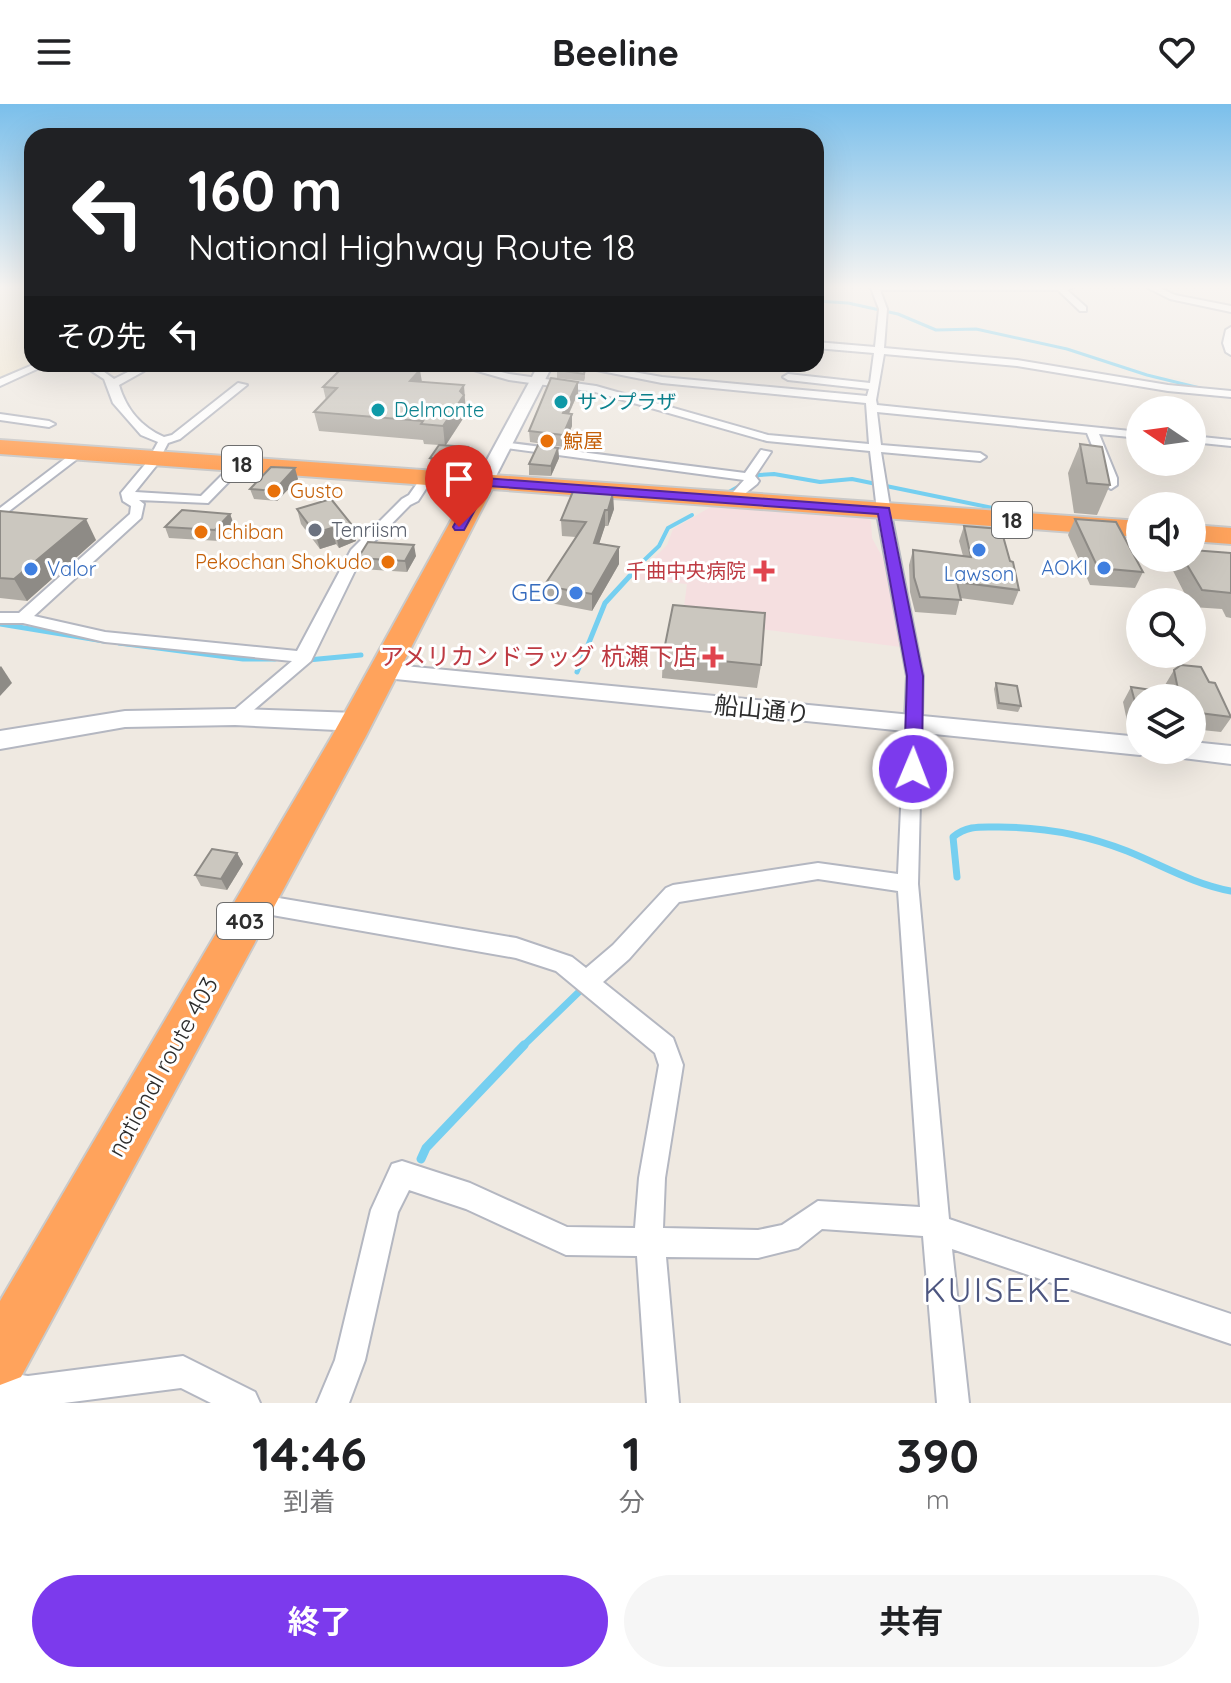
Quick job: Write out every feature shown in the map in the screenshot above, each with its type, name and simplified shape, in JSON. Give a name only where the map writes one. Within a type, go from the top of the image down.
[{"type":"highway","name":"18","points":[[0,447],[79,453],[159,450],[240,464],[732,500],[882,493],[1126,527]]},
{"type":"highway","name":"national route 403","points":[[0,1356],[357,722],[484,482]]},
{"type":"highway","points":[[1206,534],[1231,536]]},
{"type":"street","points":[[854,349],[1017,363],[1168,388],[1231,394]]},
{"type":"street","points":[[879,351],[871,404],[875,447],[912,651],[908,884],[935,1229],[953,1403]]},
{"type":"street","points":[[0,383],[25,372]]},
{"type":"street","points":[[100,372],[113,384],[118,403],[159,450]]},
{"type":"street","points":[[113,384],[135,372]]},
{"type":"street","points":[[481,372],[596,389],[767,438],[980,457]]},
{"type":"street","points":[[484,482],[542,372]]},
{"type":"street","points":[[616,372],[662,380],[1126,434]]},
{"type":"street","points":[[788,377],[874,386]]},
{"type":"street","points":[[127,495],[159,450],[242,385]]},
{"type":"street","points":[[0,417],[49,424]]},
{"type":"street","points":[[1092,432],[1111,485]]},
{"type":"street","points":[[1206,440],[1231,443]]},
{"type":"street","points":[[503,445],[750,479]]},
{"type":"street","points":[[732,500],[750,479],[765,452]]},
{"type":"street","points":[[0,514],[79,453]]},
{"type":"street","points":[[127,495],[204,500],[240,464]]},
{"type":"street","points":[[235,717],[305,657],[358,550],[406,502],[414,498],[427,478]]},
{"type":"street","points":[[23,618],[136,515],[138,504],[127,495]]},
{"type":"street","points":[[0,618],[23,618],[105,637],[220,651],[305,657]]},
{"type":"street","name":"船山通り","points":[[384,672],[1126,745]]},
{"type":"street","points":[[0,740],[125,719],[235,717],[357,722]]},
{"type":"street","points":[[1206,753],[1231,755]]},
{"type":"street","points":[[587,981],[621,952],[673,894],[818,871],[908,884]]},
{"type":"street","points":[[255,903],[516,948],[564,964],[664,1046],[671,1065],[652,1178],[652,1243],[663,1403]]},
{"type":"street","points":[[333,1403],[350,1360],[385,1210],[402,1174],[470,1197],[566,1241],[758,1244],[788,1238],[818,1215],[919,1220],[935,1229],[1231,1329]]},
{"type":"street","points":[[0,1388],[28,1392],[183,1372],[244,1403]]},
{"type":"shaded area","points":[[0,349],[24,349],[24,370],[0,381]]},
{"type":"shaded area","name":"千曲中央病院","points":[[714,505],[864,515],[871,521],[872,538],[885,562],[901,647],[696,621],[683,614],[687,584],[633,579],[667,545],[673,529]]},
{"type":"building","name":"Delmonte","points":[[338,372],[418,372],[410,381],[464,385],[460,391],[464,395],[443,426],[421,424],[423,421],[314,412],[337,388],[323,387]]},
{"type":"building","points":[[551,378],[578,382],[563,413],[572,414],[563,435],[529,431]]},
{"type":"building","points":[[1080,444],[1102,447],[1110,485],[1087,483]]},
{"type":"building","points":[[439,445],[468,447],[460,460],[430,458]]},
{"type":"building","points":[[538,445],[558,448],[551,466],[529,464]]},
{"type":"building","points":[[271,467],[295,468],[274,491],[250,489]]},
{"type":"building","points":[[574,489],[613,493],[594,543],[619,547],[592,594],[544,586],[586,522],[561,520]]},
{"type":"building","points":[[331,499],[352,525],[335,532],[332,528],[315,533],[297,509]]},
{"type":"building","points":[[182,510],[230,514],[215,530],[165,527]]},
{"type":"building","points":[[0,511],[86,519],[14,579],[0,578]]},
{"type":"building","points":[[1075,519],[1116,522],[1126,541],[1126,570],[1098,568]]},
{"type":"building","points":[[964,526],[1001,529],[1019,590],[957,582],[961,600],[920,597],[914,577],[913,550],[971,557]]},
{"type":"building","points":[[368,542],[414,545],[405,561],[358,558]]},
{"type":"building","points":[[1206,551],[1231,553],[1231,593],[1201,588],[1191,572],[1206,572]]},
{"type":"building","points":[[673,605],[765,613],[761,665],[663,655]]},
{"type":"building","points":[[1202,668],[1209,682],[1215,683],[1231,717],[1206,714],[1206,684],[1177,684],[1174,670]]},
{"type":"building","points":[[996,683],[1017,686],[1021,706],[999,703]]},
{"type":"building","points":[[212,849],[237,853],[221,879],[195,875]]},
{"type":"waterway","points":[[1065,349],[1147,375],[1204,389]]},
{"type":"waterway","points":[[729,492],[759,475],[774,474],[820,482],[852,479],[1017,513]]},
{"type":"waterway","points":[[636,568],[659,546],[668,528],[692,515]]},
{"type":"waterway","points":[[577,672],[605,603],[639,566]]},
{"type":"waterway","points":[[0,624],[104,641]]},
{"type":"waterway","points":[[119,643],[243,659],[275,659]]},
{"type":"waterway","points":[[308,660],[361,655]]},
{"type":"waterway","points":[[957,877],[953,837],[974,828],[1015,827],[1096,840],[1191,879],[1231,891]]},
{"type":"waterway","points":[[523,1046],[584,987]]},
{"type":"waterway","points":[[421,1159],[426,1148],[523,1046]]},
{"type":"place","name":"サンプラザ","points":[[561,402]]},
{"type":"place","name":"Delmonte","points":[[378,410]]},
{"type":"place","name":"鯨屋","points":[[547,441]]},
{"type":"place","name":"Gusto","points":[[274,491]]},
{"type":"place","name":"Tenriism","points":[[315,530]]},
{"type":"place","name":"Ichiban","points":[[201,532]]},
{"type":"place","name":"Lawson","points":[[979,550]]},
{"type":"place","name":"Pekochan Shokudo","points":[[388,562]]},
{"type":"place","name":"AOKI","points":[[1104,568]]},
{"type":"place","name":"Valor","points":[[31,569]]},
{"type":"place","name":"千曲中央病院","points":[[764,571]]},
{"type":"place","name":"GEO","points":[[576,593]]},
{"type":"place","name":"アメリカンドラッグ 杭瀬下店","points":[[713,657]]},
{"type":"district","name":"KUISEKE","points":[[998,1290]]},
{"type":"route","points":[[459,527],[484,482],[884,511],[915,676],[913,769]]}]
